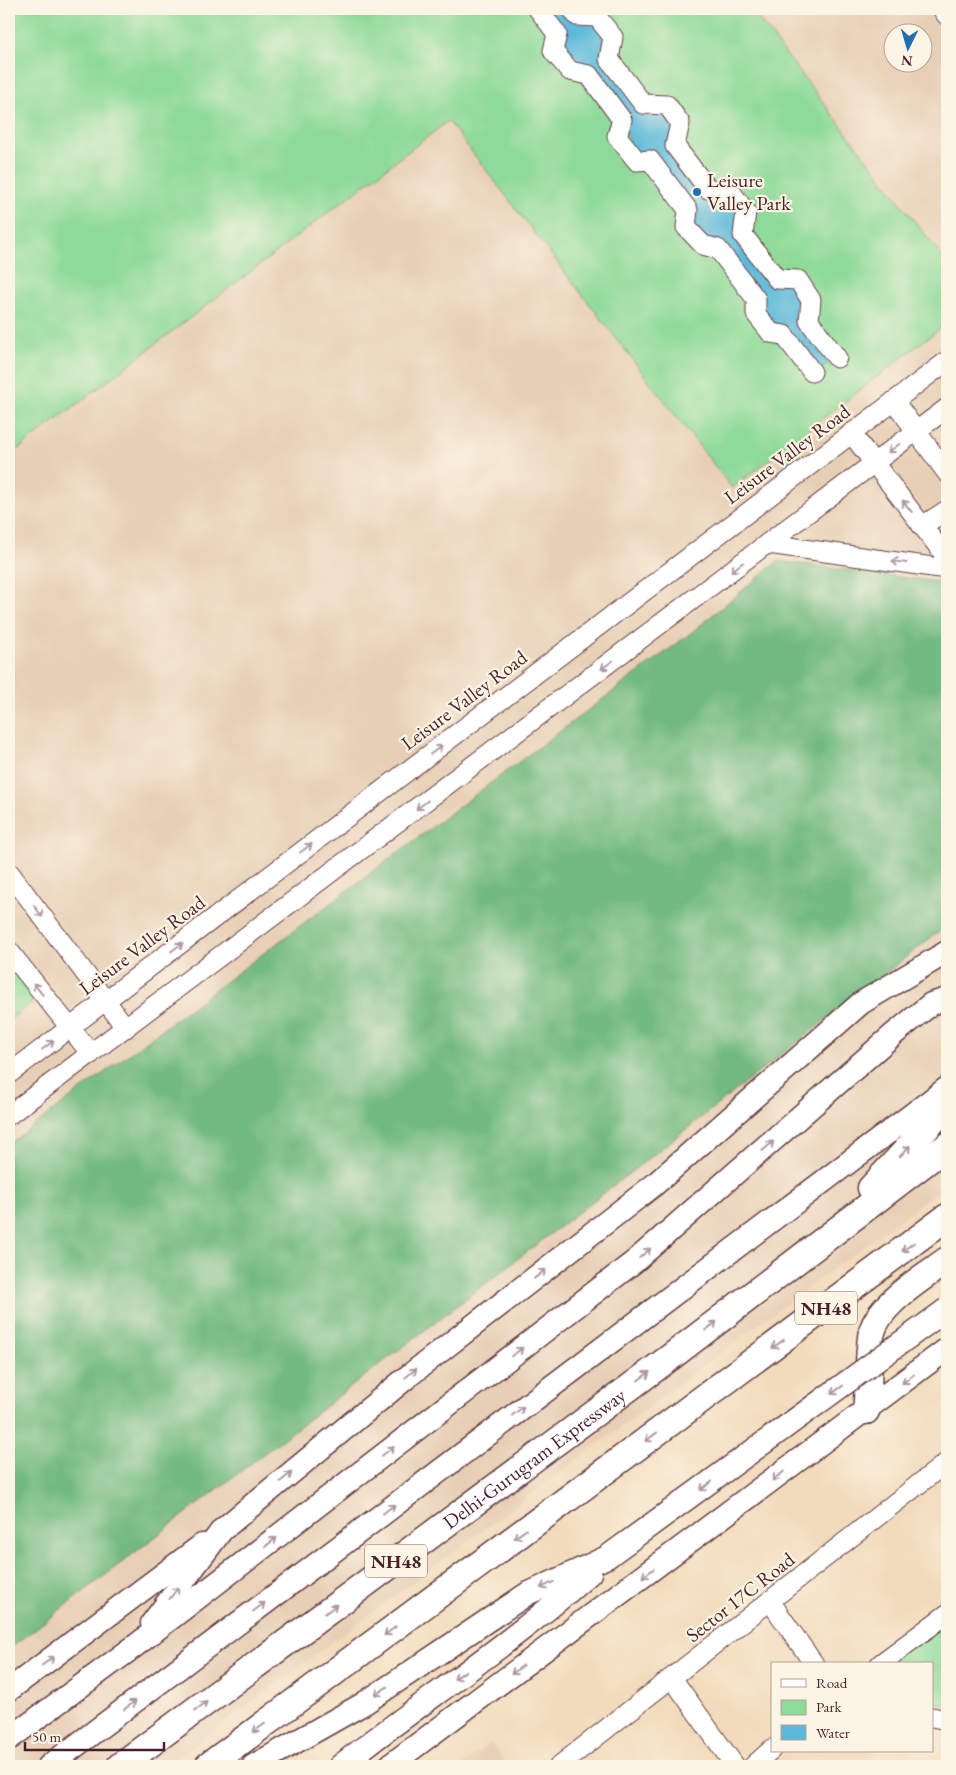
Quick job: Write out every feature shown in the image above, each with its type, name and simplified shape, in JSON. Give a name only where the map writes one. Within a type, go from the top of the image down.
[{"type":"highway","points":[[824,1238],[947,1106]]},
{"type":"highway","name":"Delhi-Gurugram Expressway","points":[[120,1766],[672,1356],[824,1238],[947,1146]]},
{"type":"highway","name":"NH48","points":[[208,1766],[947,1217]]},
{"type":"highway","points":[[866,1410],[870,1383],[871,1336],[887,1305],[947,1260]]},
{"type":"main road","points":[[9,1690],[222,1530],[411,1374],[654,1185],[861,1003],[947,952]]},
{"type":"main road","points":[[9,1739],[135,1646],[634,1262],[894,1034],[931,1004],[947,999]]},
{"type":"main road","points":[[49,1766],[947,1088]]},
{"type":"main road","points":[[340,1766],[548,1610],[607,1557],[947,1309]]},
{"type":"main road","points":[[389,1766],[947,1350]]},
{"type":"main road","points":[[135,1646],[222,1530]]},
{"type":"main road","points":[[252,1766],[363,1704],[527,1594],[607,1557]]},
{"type":"street","points":[[538,9],[557,34],[553,50],[570,71],[589,75],[622,120],[617,136],[638,161],[650,160],[688,210],[686,227],[703,245],[718,249],[756,299],[756,314],[771,333],[784,335],[812,372]]},
{"type":"street","points":[[572,9],[577,16],[597,18],[614,37],[609,59],[643,104],[667,105],[680,123],[676,146],[708,189],[731,192],[746,212],[743,235],[777,279],[798,280],[811,300],[809,321],[837,358]]},
{"type":"street","points":[[942,9],[947,16]]},
{"type":"street","name":"Leisure Valley Road","points":[[9,1074],[947,361]]},
{"type":"street","points":[[894,401],[947,473]]},
{"type":"street","points":[[9,1115],[947,408]]},
{"type":"street","points":[[851,433],[947,558]]},
{"type":"street","points":[[922,526],[947,510]]},
{"type":"street","points":[[768,544],[947,569]]},
{"type":"street","points":[[9,872],[126,1028]]},
{"type":"street","points":[[9,950],[69,1029],[92,1054]]},
{"type":"street","name":"Sector 17C Road","points":[[568,1764],[672,1678],[947,1462]]},
{"type":"street","points":[[770,1602],[813,1662]]},
{"type":"street","points":[[883,1662],[947,1614]]},
{"type":"street","points":[[672,1678],[734,1766]]},
{"type":"street","points":[[934,1717],[947,1720]]},
{"type":"street","points":[[753,1766],[771,1749]]},
{"type":"shaded area","points":[[9,9],[947,9],[947,1184],[166,1766],[9,1766]]},
{"type":"shaded area","points":[[490,1743],[509,1766],[461,1766]]},
{"type":"green space","name":"Leisure Valley Park","points":[[9,9],[751,9],[947,263],[947,323],[732,488],[448,121],[9,456]]},
{"type":"green space","points":[[778,561],[947,583],[947,925],[648,1159],[9,1649],[9,1144],[687,636]]},
{"type":"green space","points":[[9,938],[49,989],[9,1020]]},
{"type":"green space","points":[[947,1618],[947,1706],[934,1703],[934,1662],[889,1662]]},
{"type":"water","points":[[538,9],[572,9],[597,17],[609,59],[643,104],[667,105],[676,146],[708,189],[731,192],[743,235],[776,279],[798,280],[809,321],[835,358],[815,373],[703,245],[688,210],[637,161],[622,120],[590,75],[570,71]]},
{"type":"place","name":"Leisure Valley Park","points":[[697,192]]}]
